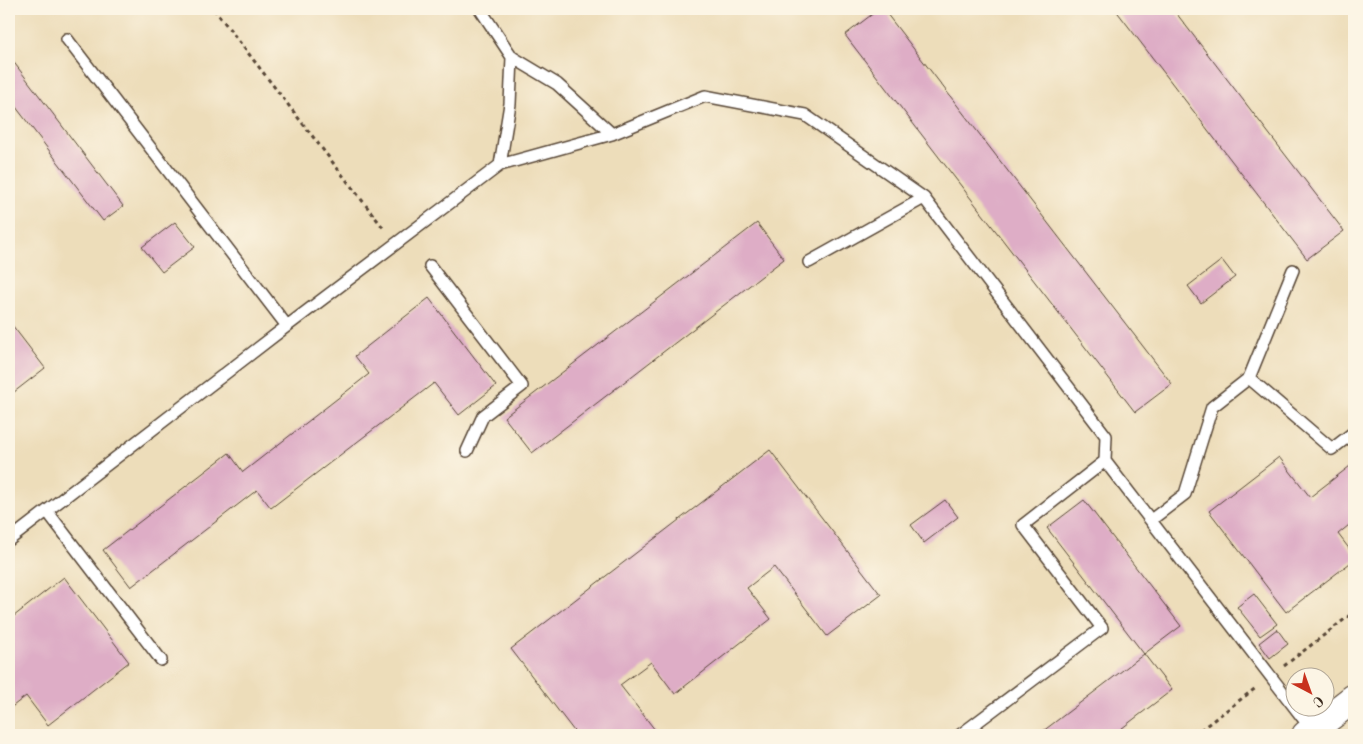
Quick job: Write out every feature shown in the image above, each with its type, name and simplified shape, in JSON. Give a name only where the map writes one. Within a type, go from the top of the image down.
[{"type":"main road","points":[[1311,734],[1354,698]]},
{"type":"lane","points":[[480,9],[512,57],[557,84],[612,134]]},
{"type":"lane","points":[[66,39],[287,326]]},
{"type":"lane","points":[[500,165],[510,104],[512,57]]},
{"type":"lane","points":[[9,540],[500,165],[612,134],[705,96],[806,115],[924,198],[1106,436],[1105,461],[1271,676],[1311,734]]},
{"type":"lane","points":[[809,262],[924,198]]},
{"type":"lane","points":[[430,266],[522,386],[483,416],[467,451]]},
{"type":"lane","points":[[1151,520],[1185,494],[1212,407],[1249,378],[1293,270]]},
{"type":"lane","points":[[1249,378],[1332,449],[1354,432]]},
{"type":"lane","points":[[960,735],[1102,628],[1023,525],[1105,461]]},
{"type":"lane","points":[[47,511],[161,660]]},
{"type":"path","points":[[214,9],[396,245]]},
{"type":"path","points":[[1194,735],[1354,612]]},
{"type":"building","points":[[879,9],[883,9],[1172,384],[1135,412],[845,35]]},
{"type":"building","points":[[1115,9],[1173,9],[1344,231],[1307,259]]},
{"type":"building","points":[[9,56],[123,206],[103,221],[9,98]]},
{"type":"building","points":[[175,222],[195,247],[162,272],[142,247]]},
{"type":"building","points":[[757,223],[784,259],[532,453],[504,417]]},
{"type":"building","points":[[1222,260],[1235,277],[1201,303],[1188,286]]},
{"type":"building","points":[[429,298],[496,386],[459,415],[434,383],[271,508],[257,490],[131,587],[103,550],[229,453],[243,472],[369,374],[355,356]]},
{"type":"building","points":[[9,321],[45,368],[9,396]]},
{"type":"building","points":[[770,450],[881,595],[827,636],[774,567],[747,588],[771,619],[675,694],[651,662],[620,685],[659,735],[577,735],[511,649]]},
{"type":"building","points":[[1279,457],[1310,497],[1354,463],[1354,521],[1338,534],[1354,555],[1354,560],[1286,612],[1209,511]]},
{"type":"building","points":[[945,500],[958,517],[924,543],[911,525]]},
{"type":"building","points":[[1084,500],[1181,626],[1144,654],[1047,528]]},
{"type":"building","points":[[64,577],[129,662],[48,725],[26,696],[9,709],[9,620]]},
{"type":"building","points":[[1254,594],[1277,624],[1260,636],[1237,607]]},
{"type":"building","points":[[1277,629],[1288,644],[1270,658],[1259,643]]},
{"type":"building","points":[[1144,654],[1172,690],[1113,735],[1038,735]]}]
